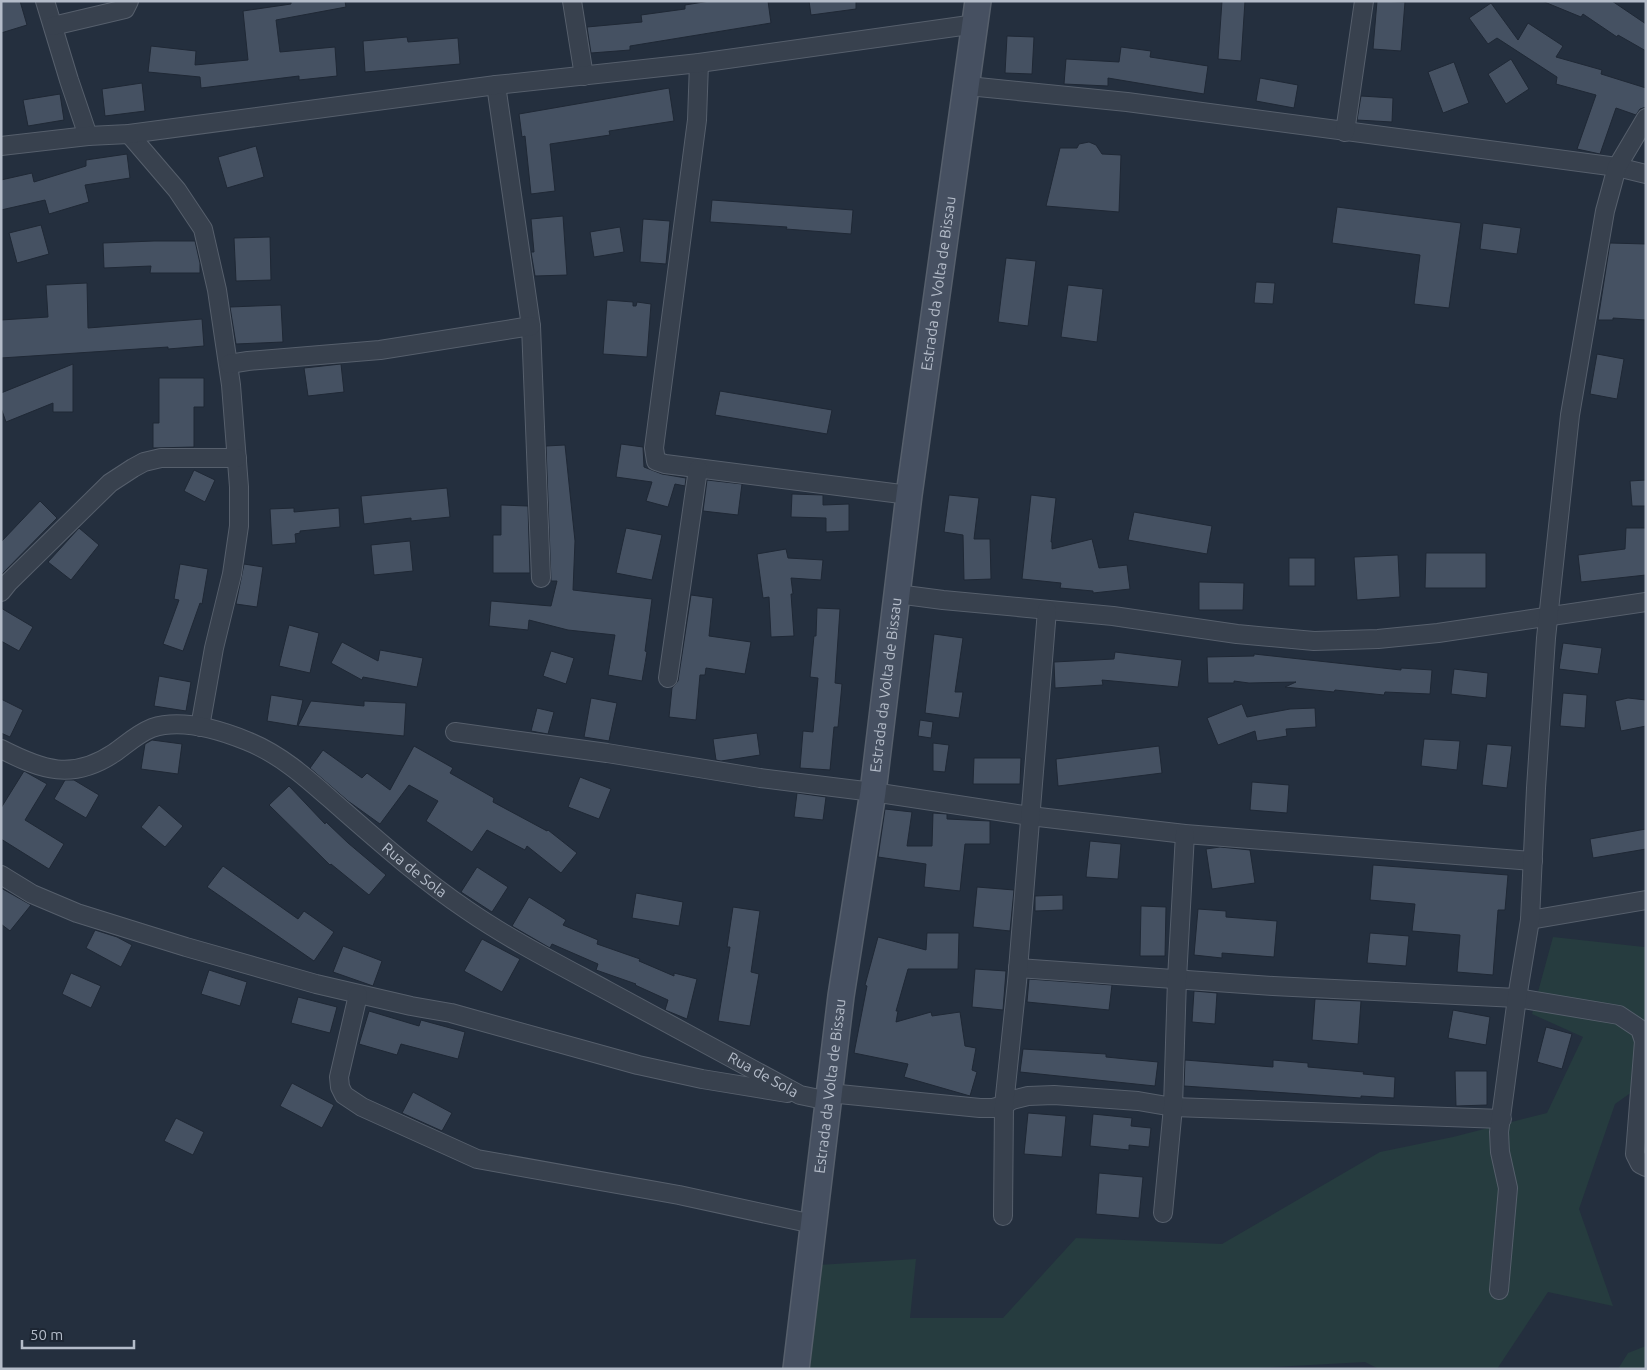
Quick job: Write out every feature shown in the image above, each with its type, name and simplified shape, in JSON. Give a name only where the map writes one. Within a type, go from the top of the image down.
[{"type":"main road","name":"Estrada da Volta de Bissau","points":[[796,1369],[841,996],[873,792],[909,495],[977,13]]},
{"type":"street","points":[[45,1],[88,136]]},
{"type":"street","points":[[53,26],[125,9],[129,1]]},
{"type":"street","points":[[572,1],[584,76]]},
{"type":"street","points":[[1345,132],[1364,1]]},
{"type":"street","points":[[1,146],[88,136],[129,134],[496,85],[699,63],[977,13]]},
{"type":"street","points":[[699,63],[697,120],[654,448],[656,461],[698,469],[909,495]]},
{"type":"street","points":[[496,85],[531,326],[541,578]]},
{"type":"street","points":[[968,86],[1127,102],[1617,167],[1646,174]]},
{"type":"street","points":[[1499,1290],[1508,1188],[1500,1152],[1500,1132],[1517,998],[1530,920],[1536,788],[1549,616],[1570,415],[1605,211],[1617,167],[1646,118]]},
{"type":"street","points":[[129,134],[177,190],[203,229],[217,290],[229,364],[240,487],[239,526],[232,574],[214,648],[200,727]]},
{"type":"street","points":[[229,364],[380,350],[531,326]]},
{"type":"street","points":[[1,592],[110,483],[133,468],[144,462],[161,458],[237,458]]},
{"type":"street","points":[[668,678],[698,469]]},
{"type":"street","points":[[897,594],[1113,616],[1237,634],[1314,641],[1438,633],[1646,602]]},
{"type":"street","points":[[1003,1216],[1004,1104],[1018,968],[1047,610]]},
{"type":"street","name":"Rua de Sola","points":[[2,751],[38,767],[55,770],[74,770],[92,765],[130,739],[152,728],[172,724],[200,727],[247,741],[271,752],[294,768],[412,868],[466,909],[499,931],[539,955],[800,1095],[980,1108],[993,1108],[1028,1096],[1054,1095],[1138,1101],[1173,1107],[1502,1119]]},
{"type":"street","points":[[455,732],[1030,816],[1185,834],[1533,861]]},
{"type":"street","points":[[1163,1213],[1173,1107],[1177,979],[1185,834]]},
{"type":"street","points":[[1,875],[44,899],[130,930],[316,984],[411,1006],[451,1013],[638,1065],[702,1079],[800,1095]]},
{"type":"street","points":[[1530,920],[1646,900]]},
{"type":"street","points":[[1018,968],[1273,986],[1517,998],[1619,1015],[1640,1028],[1644,1041],[1634,1154],[1640,1164],[1646,1167]]},
{"type":"street","points":[[358,994],[338,1077],[344,1094],[362,1107],[477,1159],[679,1195],[813,1224]]},
{"type":"green space","points":[[1553,937],[1646,946],[1646,1082],[1615,1104],[1579,1209],[1613,1306],[1548,1292],[1497,1369],[1379,1369],[1365,1362],[1239,1369],[805,1369],[818,1265],[916,1259],[910,1318],[1003,1318],[1076,1238],[1222,1244],[1380,1152],[1453,1137],[1547,1113],[1583,1037],[1532,1014]]},
{"type":"green space","points":[[1646,1346],[1646,1369],[1618,1369],[1628,1353]]},
{"type":"building","points":[[1,1],[20,1],[27,25],[1,33]]},
{"type":"building","points":[[291,1],[345,1],[346,7],[276,20],[280,52],[335,47],[337,76],[299,80],[299,76],[201,88],[200,77],[148,72],[151,46],[196,51],[195,65],[248,60],[243,11],[291,4]]},
{"type":"building","points":[[710,1],[768,1],[771,23],[630,46],[630,50],[591,53],[587,27],[642,22],[641,15],[685,9],[685,5]]},
{"type":"building","points":[[809,1],[856,1],[856,9],[811,15]]},
{"type":"building","points":[[1222,1],[1245,1],[1241,61],[1218,59]]},
{"type":"building","points":[[1377,1],[1405,2],[1401,51],[1373,49]]},
{"type":"building","points":[[1542,1],[1612,1],[1646,24],[1646,51],[1618,35],[1617,37],[1583,14],[1581,17]]},
{"type":"building","points":[[1491,3],[1518,40],[1528,23],[1563,46],[1556,57],[1602,70],[1601,74],[1646,88],[1646,107],[1640,109],[1636,115],[1616,108],[1600,154],[1577,149],[1596,95],[1556,84],[1557,77],[1497,38],[1488,44],[1469,18]]},
{"type":"building","points":[[1007,36],[1034,37],[1032,74],[1005,73]]},
{"type":"building","points":[[407,37],[408,42],[458,38],[460,64],[365,72],[363,41]]},
{"type":"building","points":[[1121,47],[1151,51],[1150,57],[1208,66],[1204,94],[1108,78],[1108,86],[1064,84],[1066,59],[1119,62]]},
{"type":"building","points":[[1511,59],[1529,89],[1506,104],[1488,74]]},
{"type":"building","points":[[1454,62],[1469,103],[1443,113],[1428,72]]},
{"type":"building","points":[[1260,78],[1298,85],[1294,108],[1256,101]]},
{"type":"building","points":[[142,83],[145,111],[105,116],[102,89]]},
{"type":"building","points":[[669,88],[674,121],[609,131],[610,135],[550,144],[555,191],[531,194],[525,136],[522,137],[519,114]]},
{"type":"building","points":[[60,94],[64,120],[28,126],[23,100]]},
{"type":"building","points":[[1361,96],[1393,98],[1392,122],[1357,120]]},
{"type":"building","points":[[1089,142],[1096,145],[1102,154],[1121,155],[1119,212],[1046,206],[1060,148],[1077,148],[1079,144]]},
{"type":"building","points":[[256,146],[264,177],[227,188],[218,157]]},
{"type":"building","points":[[127,154],[130,178],[85,185],[89,202],[49,214],[45,200],[1,210],[1,180],[32,173],[34,182],[86,166],[86,160]]},
{"type":"building","points":[[712,200],[853,210],[851,234],[786,229],[787,227],[710,222]]},
{"type":"building","points":[[1337,207],[1461,223],[1449,308],[1414,304],[1420,255],[1332,243]]},
{"type":"building","points":[[563,216],[567,275],[535,276],[531,252],[534,252],[531,219]]},
{"type":"building","points":[[643,219],[670,221],[666,264],[640,262]]},
{"type":"building","points":[[1483,223],[1521,228],[1517,254],[1480,249]]},
{"type":"building","points":[[41,225],[49,254],[17,263],[9,233]]},
{"type":"building","points":[[620,227],[624,252],[594,257],[590,232]]},
{"type":"building","points":[[270,237],[271,280],[236,281],[234,238]]},
{"type":"building","points":[[195,241],[200,263],[200,273],[150,273],[151,266],[104,268],[103,243]]},
{"type":"building","points":[[1610,243],[1646,244],[1646,320],[1613,318],[1613,320],[1598,320]]},
{"type":"building","points":[[1006,258],[1036,261],[1028,326],[998,322]]},
{"type":"building","points":[[1256,282],[1275,283],[1273,304],[1254,303]]},
{"type":"building","points":[[87,283],[88,328],[202,319],[204,346],[1,358],[1,320],[48,317],[46,285]]},
{"type":"building","points":[[1068,285],[1103,289],[1097,342],[1061,337]]},
{"type":"building","points":[[607,300],[633,302],[633,306],[636,306],[637,302],[651,304],[647,357],[603,354]]},
{"type":"building","points":[[281,305],[283,342],[236,344],[230,307]]},
{"type":"building","points":[[1597,354],[1624,359],[1617,399],[1590,394]]},
{"type":"building","points":[[73,364],[73,412],[53,412],[53,403],[6,422],[1,408],[1,393]]},
{"type":"building","points":[[341,364],[344,392],[308,396],[304,368]]},
{"type":"building","points":[[159,378],[204,378],[204,407],[194,407],[194,447],[153,448],[153,423],[159,423]]},
{"type":"building","points":[[720,391],[832,410],[827,434],[715,415]]},
{"type":"building","points":[[621,444],[643,447],[644,467],[662,474],[686,478],[685,486],[675,484],[668,507],[646,501],[652,482],[616,477]]},
{"type":"building","points":[[565,445],[575,541],[573,590],[652,599],[642,681],[608,675],[615,635],[568,630],[529,620],[528,630],[489,626],[491,601],[551,606],[557,581],[551,581],[546,446]]},
{"type":"building","points":[[194,470],[215,480],[205,502],[184,491]]},
{"type":"building","points":[[707,480],[742,484],[738,515],[703,511]]},
{"type":"building","points":[[1646,480],[1646,506],[1632,506],[1630,481]]},
{"type":"building","points":[[447,488],[450,517],[411,521],[411,518],[364,524],[361,496]]},
{"type":"building","points":[[792,494],[823,495],[823,505],[849,504],[849,531],[826,532],[826,518],[791,517]]},
{"type":"building","points":[[949,495],[979,498],[974,539],[990,539],[991,579],[964,580],[963,535],[944,532]]},
{"type":"building","points":[[1031,495],[1056,498],[1051,542],[1052,549],[1092,539],[1099,568],[1127,565],[1130,589],[1093,593],[1093,591],[1060,588],[1061,583],[1022,579]]},
{"type":"building","points":[[40,501],[57,518],[1,575],[1,542]]},
{"type":"building","points":[[501,505],[528,506],[530,573],[493,573],[493,535],[501,535]]},
{"type":"building","points":[[294,508],[294,512],[339,508],[340,527],[300,531],[300,533],[295,534],[296,543],[272,545],[270,509]]},
{"type":"building","points":[[1134,512],[1212,526],[1207,554],[1128,540]]},
{"type":"building","points":[[79,528],[99,545],[71,580],[48,562]]},
{"type":"building","points":[[626,528],[662,535],[652,580],[616,573]]},
{"type":"building","points":[[1626,528],[1646,528],[1646,575],[1581,582],[1578,555],[1625,549]]},
{"type":"building","points":[[410,541],[413,571],[374,575],[371,545]]},
{"type":"building","points":[[786,549],[788,558],[823,560],[821,580],[791,578],[794,636],[771,637],[769,597],[763,598],[757,554]]},
{"type":"building","points":[[1426,553],[1486,553],[1486,588],[1425,588]]},
{"type":"building","points":[[1398,555],[1400,597],[1357,600],[1354,557]]},
{"type":"building","points":[[1289,558],[1315,558],[1315,586],[1289,586]]},
{"type":"building","points":[[180,564],[208,569],[202,604],[200,603],[183,651],[163,644],[179,600],[174,599]]},
{"type":"building","points":[[244,564],[263,567],[257,607],[236,604]]},
{"type":"building","points":[[1199,582],[1244,583],[1243,610],[1199,610]]},
{"type":"building","points":[[691,595],[713,598],[709,636],[751,642],[745,674],[706,668],[705,675],[700,675],[696,720],[669,717],[672,688],[678,681]]},
{"type":"building","points":[[1,608],[33,627],[19,651],[1,641]]},
{"type":"building","points":[[817,608],[840,609],[835,683],[842,684],[838,727],[834,727],[830,770],[800,768],[803,731],[813,732],[818,678],[810,677],[814,636],[816,636]]},
{"type":"building","points":[[289,625],[319,633],[310,673],[279,666]]},
{"type":"building","points":[[934,634],[963,638],[955,692],[963,692],[959,718],[925,713]]},
{"type":"building","points":[[342,642],[378,661],[380,650],[423,658],[417,687],[363,677],[362,680],[331,663]]},
{"type":"building","points":[[1563,643],[1602,648],[1598,674],[1559,669]]},
{"type":"building","points":[[551,651],[574,658],[566,684],[543,676]]},
{"type":"building","points":[[1115,652],[1182,660],[1178,687],[1102,680],[1103,685],[1055,688],[1054,662],[1114,659]]},
{"type":"building","points":[[1254,654],[1401,670],[1401,668],[1432,670],[1430,694],[1385,692],[1384,695],[1285,687],[1296,682],[1249,683],[1234,681],[1234,683],[1208,683],[1207,657],[1254,656]]},
{"type":"building","points":[[1454,669],[1488,673],[1486,698],[1451,694]]},
{"type":"building","points":[[159,676],[191,682],[186,711],[154,706]]},
{"type":"building","points":[[1563,693],[1587,695],[1585,728],[1560,726]]},
{"type":"building","points":[[271,695],[303,700],[297,726],[267,721]]},
{"type":"building","points":[[591,698],[617,703],[609,741],[584,737]]},
{"type":"building","points":[[1628,698],[1646,700],[1646,726],[1621,731],[1615,701]]},
{"type":"building","points":[[1,699],[23,710],[10,737],[1,733]]},
{"type":"building","points":[[311,701],[364,706],[364,701],[406,703],[404,736],[298,726]]},
{"type":"building","points":[[1242,704],[1247,717],[1290,709],[1315,708],[1316,727],[1286,729],[1287,736],[1257,741],[1255,731],[1218,745],[1207,718]]},
{"type":"building","points":[[537,708],[554,712],[548,734],[531,731]]},
{"type":"building","points":[[920,720],[933,722],[931,738],[918,736]]},
{"type":"building","points":[[757,733],[760,755],[721,761],[716,760],[713,739]]},
{"type":"building","points":[[1424,739],[1460,741],[1457,770],[1421,766]]},
{"type":"building","points":[[152,740],[182,744],[178,774],[141,769],[145,744]]},
{"type":"building","points":[[933,743],[949,745],[945,772],[933,771]]},
{"type":"building","points":[[1487,744],[1512,746],[1507,788],[1482,785]]},
{"type":"building","points":[[414,746],[453,768],[450,773],[494,798],[493,802],[548,830],[577,853],[561,873],[527,846],[525,850],[487,830],[472,852],[426,821],[438,801],[409,785],[380,824],[348,801],[310,768],[323,750],[362,778],[367,773],[390,790]]},
{"type":"building","points":[[1159,746],[1162,773],[1058,786],[1056,759]]},
{"type":"building","points":[[974,758],[1021,758],[1020,784],[973,784]]},
{"type":"building","points":[[24,771],[47,784],[25,820],[64,844],[49,869],[1,839],[1,808]]},
{"type":"building","points":[[580,777],[611,789],[599,819],[568,807]]},
{"type":"building","points":[[65,780],[74,780],[99,795],[86,818],[54,799]]},
{"type":"building","points":[[1252,782],[1289,785],[1287,813],[1250,810]]},
{"type":"building","points":[[289,786],[325,824],[326,822],[386,875],[369,895],[330,865],[269,805]]},
{"type":"building","points":[[797,793],[826,797],[823,820],[794,817]]},
{"type":"building","points":[[159,805],[183,826],[165,847],[141,827]]},
{"type":"building","points":[[885,809],[912,812],[907,846],[932,846],[933,813],[947,814],[947,819],[990,821],[990,844],[965,844],[960,891],[924,887],[926,864],[878,857]]},
{"type":"building","points":[[1646,829],[1646,849],[1593,858],[1590,839]]},
{"type":"building","points":[[1090,841],[1121,844],[1118,879],[1086,877]]},
{"type":"building","points":[[1220,847],[1250,850],[1255,883],[1212,889],[1206,849]]},
{"type":"building","points":[[1373,865],[1508,875],[1505,910],[1498,910],[1493,975],[1457,972],[1460,935],[1412,931],[1415,904],[1370,900]]},
{"type":"building","points":[[223,866],[298,919],[304,911],[334,932],[314,961],[207,887]]},
{"type":"building","points":[[477,867],[508,887],[492,912],[461,892]]},
{"type":"building","points":[[977,887],[1014,890],[1010,931],[973,927]]},
{"type":"building","points":[[1,888],[31,905],[10,931],[1,924]]},
{"type":"building","points":[[636,893],[683,902],[679,926],[632,918]]},
{"type":"building","points":[[1063,895],[1063,910],[1035,911],[1035,896]]},
{"type":"building","points":[[529,897],[566,920],[563,925],[598,940],[597,944],[640,959],[639,961],[674,976],[674,973],[697,979],[687,1019],[665,1010],[668,1000],[636,984],[596,970],[598,964],[552,944],[550,948],[512,926]]},
{"type":"building","points":[[1141,906],[1166,907],[1165,956],[1140,956]]},
{"type":"building","points":[[733,907],[760,911],[751,972],[759,974],[750,1026],[718,1021],[730,947],[727,947]]},
{"type":"building","points":[[1198,909],[1226,911],[1226,917],[1277,921],[1274,957],[1222,953],[1222,958],[1194,955]]},
{"type":"building","points":[[95,930],[117,937],[132,945],[121,967],[86,948]]},
{"type":"building","points":[[927,933],[959,933],[958,969],[908,969],[896,1011],[898,1011],[896,1022],[931,1012],[932,1016],[960,1012],[965,1046],[976,1048],[972,1070],[977,1072],[970,1096],[904,1077],[908,1064],[854,1053],[867,986],[865,985],[878,937],[926,950]]},
{"type":"building","points":[[1370,933],[1409,936],[1406,966],[1367,963]]},
{"type":"building","points":[[482,939],[520,959],[502,992],[464,971]]},
{"type":"building","points":[[343,946],[382,961],[373,986],[333,972]]},
{"type":"building","points":[[975,969],[1006,971],[1003,1010],[972,1007]]},
{"type":"building","points":[[209,970],[247,982],[240,1006],[201,994]]},
{"type":"building","points":[[71,973],[101,986],[91,1008],[62,994]]},
{"type":"building","points":[[1029,979],[1112,985],[1109,1010],[1027,1002]]},
{"type":"building","points":[[1194,991],[1217,993],[1215,1024],[1192,1022]]},
{"type":"building","points":[[298,997],[337,1007],[330,1033],[291,1023]]},
{"type":"building","points":[[1315,999],[1361,1001],[1358,1044],[1312,1040]]},
{"type":"building","points":[[1453,1010],[1490,1017],[1486,1045],[1448,1038]]},
{"type":"building","points":[[369,1011],[419,1026],[421,1020],[465,1032],[458,1059],[401,1044],[397,1055],[359,1044]]},
{"type":"building","points":[[1546,1027],[1572,1034],[1562,1069],[1537,1062]]},
{"type":"building","points":[[1023,1049],[1106,1054],[1106,1057],[1158,1062],[1155,1086],[1020,1072]]},
{"type":"building","points":[[1185,1060],[1273,1067],[1273,1060],[1308,1063],[1308,1067],[1395,1077],[1394,1098],[1361,1096],[1361,1098],[1184,1086]]},
{"type":"building","points":[[1455,1071],[1487,1071],[1487,1105],[1456,1106]]},
{"type":"building","points":[[292,1083],[334,1105],[322,1128],[280,1106]]},
{"type":"building","points":[[413,1092],[452,1113],[442,1131],[402,1113]]},
{"type":"building","points":[[1028,1113],[1066,1116],[1062,1157],[1024,1154]]},
{"type":"building","points":[[1093,1114],[1132,1118],[1131,1126],[1151,1128],[1149,1147],[1129,1145],[1129,1150],[1090,1146]]},
{"type":"building","points":[[176,1118],[204,1132],[193,1155],[164,1141]]},
{"type":"building","points":[[1099,1173],[1143,1177],[1139,1218],[1096,1214]]}]
